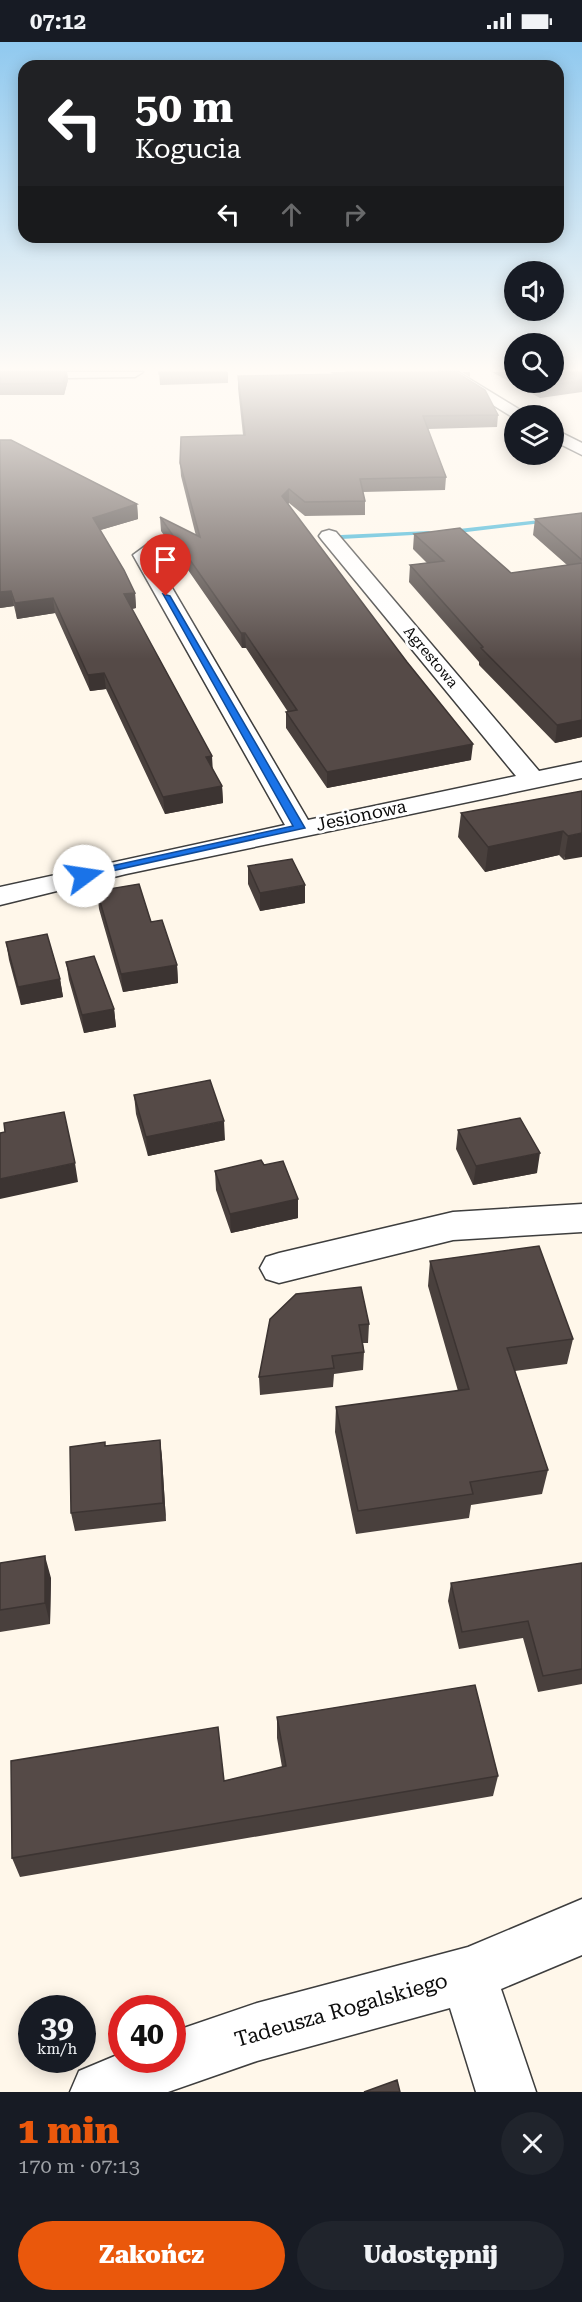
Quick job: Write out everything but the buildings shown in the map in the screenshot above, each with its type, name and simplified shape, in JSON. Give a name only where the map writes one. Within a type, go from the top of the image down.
[{"type":"street","name":"Agrestowa","points":[[329,536],[532,779]]},
{"type":"street","points":[[159,545],[143,555],[300,828]]},
{"type":"street","name":"Jesionowa","points":[[0,896],[300,828],[582,770]]},
{"type":"street","points":[[279,1268],[453,1226],[582,1218]]},
{"type":"street","name":"Tadeusza Rogalskiego","points":[[100,2092],[164,2064],[257,2032],[468,1975],[582,1927]]},
{"type":"street","points":[[468,1975],[506,2092]]},
{"type":"waterway","points":[[450,532],[549,521]]},
{"type":"waterway","points":[[341,537],[429,533]]},
{"type":"route","points":[[84,876],[300,828],[166,596]]}]
